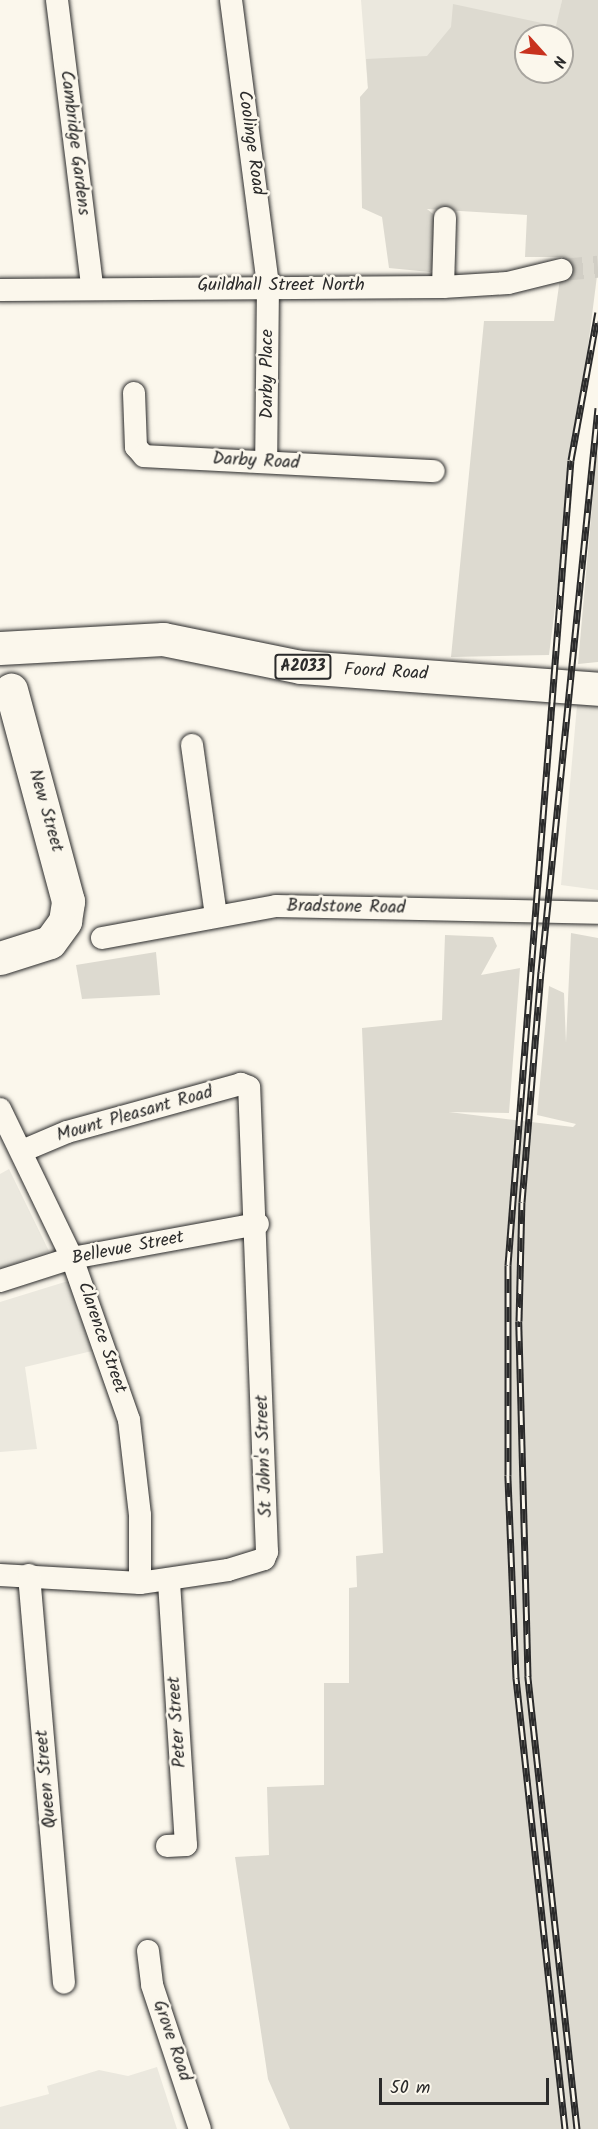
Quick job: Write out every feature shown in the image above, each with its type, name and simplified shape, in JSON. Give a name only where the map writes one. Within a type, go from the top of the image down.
[{"type":"main road","name":"Foord Road","points":[[69,647],[128,639],[187,641],[301,667],[598,689]]},
{"type":"main road","points":[[0,648],[69,647]]},
{"type":"main road","points":[[5,687],[23,672],[69,647]]},
{"type":"main road","name":"New Street","points":[[0,958],[37,948],[59,932],[67,888],[5,687]]},
{"type":"street","name":"Cambridge Gardens","points":[[57,0],[92,287]]},
{"type":"street","name":"Coolinge Road","points":[[231,0],[268,285]]},
{"type":"street","points":[[443,287],[445,218]]},
{"type":"street","name":"Guildhall Street North","points":[[0,290],[268,285],[443,287],[508,284],[561,270]]},
{"type":"street","name":"Darby Place","points":[[266,462],[268,285]]},
{"type":"street","name":"Darby Road","points":[[134,393],[136,447],[144,456],[434,471]]},
{"type":"street","points":[[192,745],[216,915]]},
{"type":"street","name":"Bradstone Road","points":[[102,938],[216,915],[333,905],[441,911],[522,907],[598,913]]},
{"type":"street","name":"Mount Pleasant Road","points":[[22,1151],[79,1129],[241,1084],[249,1087]]},
{"type":"street","name":"St John's Street","points":[[0,1575],[140,1583],[228,1570],[264,1559],[267,1552],[258,1224],[249,1087]]},
{"type":"street","name":"Clarence Street","points":[[0,1109],[72,1258],[129,1419],[140,1515],[140,1583]]},
{"type":"street","name":"Bellevue Street","points":[[0,1281],[72,1258],[258,1224]]},
{"type":"street","name":"Queen Street","points":[[29,1575],[64,1983]]},
{"type":"street","name":"Peter Street","points":[[167,1846],[186,1845],[169,1580]]},
{"type":"street","name":"Grove Road","points":[[148,1952],[152,1985],[200,2129]]},
{"type":"shaded area","points":[[361,0],[562,0],[557,24],[514,24],[514,83],[377,206]]},
{"type":"shaded area","points":[[562,0],[598,0],[598,268],[549,655],[451,657],[484,321],[554,321],[563,257],[525,257],[527,215],[427,209],[442,221],[439,264],[430,272],[389,268],[382,217],[362,208],[360,97],[368,88],[366,59],[427,56],[451,27],[453,4],[547,24],[514,24],[514,84],[574,84],[574,24],[556,24]]},
{"type":"shaded area","points":[[598,451],[598,662],[578,664],[596,461]]},
{"type":"shaded area","points":[[580,672],[598,674],[598,890],[561,885]]},
{"type":"shaded area","points":[[571,933],[598,938],[598,2129],[290,2129],[268,2079],[235,1857],[269,1855],[267,1787],[324,1785],[324,1683],[349,1683],[349,1588],[357,1587],[356,1556],[383,1553],[362,1028],[442,1020],[445,935],[493,937],[497,946],[481,975],[520,968],[509,1113],[449,1112],[573,1127],[576,1124],[537,1115],[549,986],[564,993],[566,1043]]},
{"type":"shaded area","points":[[156,952],[160,995],[82,999],[76,965]]},
{"type":"shaded area","points":[[9,1169],[49,1251],[0,1269],[0,1174]]},
{"type":"shaded area","points":[[68,1281],[92,1351],[25,1367],[37,1449],[0,1452],[0,1302]]},
{"type":"shaded area","points":[[157,2067],[177,2129],[0,2129],[0,2107],[49,2094],[47,2086],[99,2070],[128,2076]]},
{"type":"tunnel","points":[[561,270],[598,267]]},
{"type":"railway","points":[[565,2129],[516,1678],[508,1475],[508,1265],[571,460],[598,312]]},
{"type":"railway","points":[[577,2129],[528,1676],[519,1321],[522,1202],[541,972],[598,408]]}]
